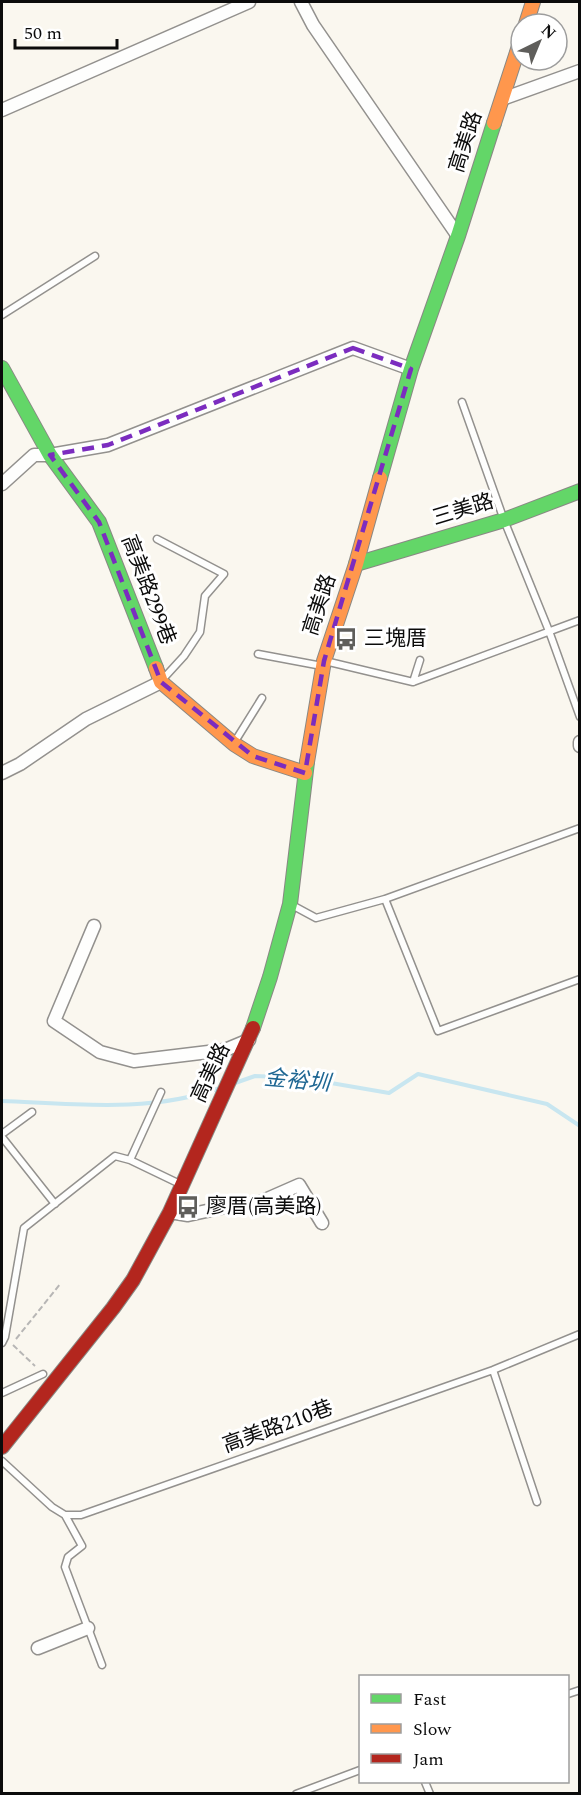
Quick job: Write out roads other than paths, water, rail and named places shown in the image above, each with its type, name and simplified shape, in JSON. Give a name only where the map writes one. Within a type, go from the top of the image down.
[{"type":"street","points":[[2,110],[249,2]]},
{"type":"street","points":[[300,2],[313,25],[458,236]]},
{"type":"street","name":"高美路","points":[[2,1447],[133,1280],[170,1212],[249,1040],[270,977],[290,904],[305,773],[324,663],[356,564],[411,369],[458,236],[511,72]]},
{"type":"street","points":[[502,99],[579,72]]},
{"type":"street","points":[[2,484],[34,455],[50,455],[108,445],[353,348],[411,369]]},
{"type":"street","name":"高美路299巷","points":[[2,368],[50,455],[99,522],[161,681],[234,744],[253,756],[305,773]]},
{"type":"street","name":"三美路","points":[[356,564],[504,520],[579,491]]},
{"type":"street","points":[[2,772],[20,764],[86,719],[161,681]]},
{"type":"street","points":[[94,926],[54,1021],[100,1052],[134,1061],[225,1050],[249,1040]]},
{"type":"street","points":[[170,1212],[188,1215],[258,1203],[299,1185],[322,1223]]},
{"type":"street","points":[[38,1648],[88,1628]]},
{"type":"lane","points":[[2,315],[95,256]]},
{"type":"lane","points":[[462,402],[504,520],[549,631],[579,717]]},
{"type":"lane","points":[[157,539],[224,574],[205,596],[200,632],[184,656],[161,681]]},
{"type":"lane","points":[[258,654],[324,663],[413,682],[579,621]]},
{"type":"lane","points":[[413,682],[420,660]]},
{"type":"lane","points":[[234,744],[262,698]]},
{"type":"lane","points":[[290,904],[316,918],[385,899],[579,828]]},
{"type":"lane","points":[[385,899],[438,1031],[579,979]]},
{"type":"lane","points":[[130,1160],[161,1092]]},
{"type":"lane","points":[[32,1112],[2,1136],[55,1204]]},
{"type":"lane","points":[[2,1342],[24,1228],[115,1156],[130,1160],[183,1185]]},
{"type":"lane","name":"高美路210巷","points":[[66,1515],[81,1515],[493,1370],[579,1334]]},
{"type":"lane","points":[[493,1370],[537,1502]]},
{"type":"lane","points":[[2,1393],[43,1374]]},
{"type":"lane","points":[[2,1461],[52,1507],[66,1515],[82,1546],[68,1557],[65,1567],[102,1665]]},
{"type":"lane","points":[[296,1794],[359,1770]]},
{"type":"waterway","name":"金裕圳","points":[[235,1083],[255,1076],[302,1078],[389,1093],[418,1074],[547,1104],[580,1126]]},
{"type":"waterway","name":"金裕圳","points":[[2,1101],[85,1105],[140,1104],[194,1096],[220,1088]]},
{"type":"place","name":"三塊厝","points":[[346,639]]},
{"type":"place","name":"廖厝(高美路)","points":[[188,1207]]}]
